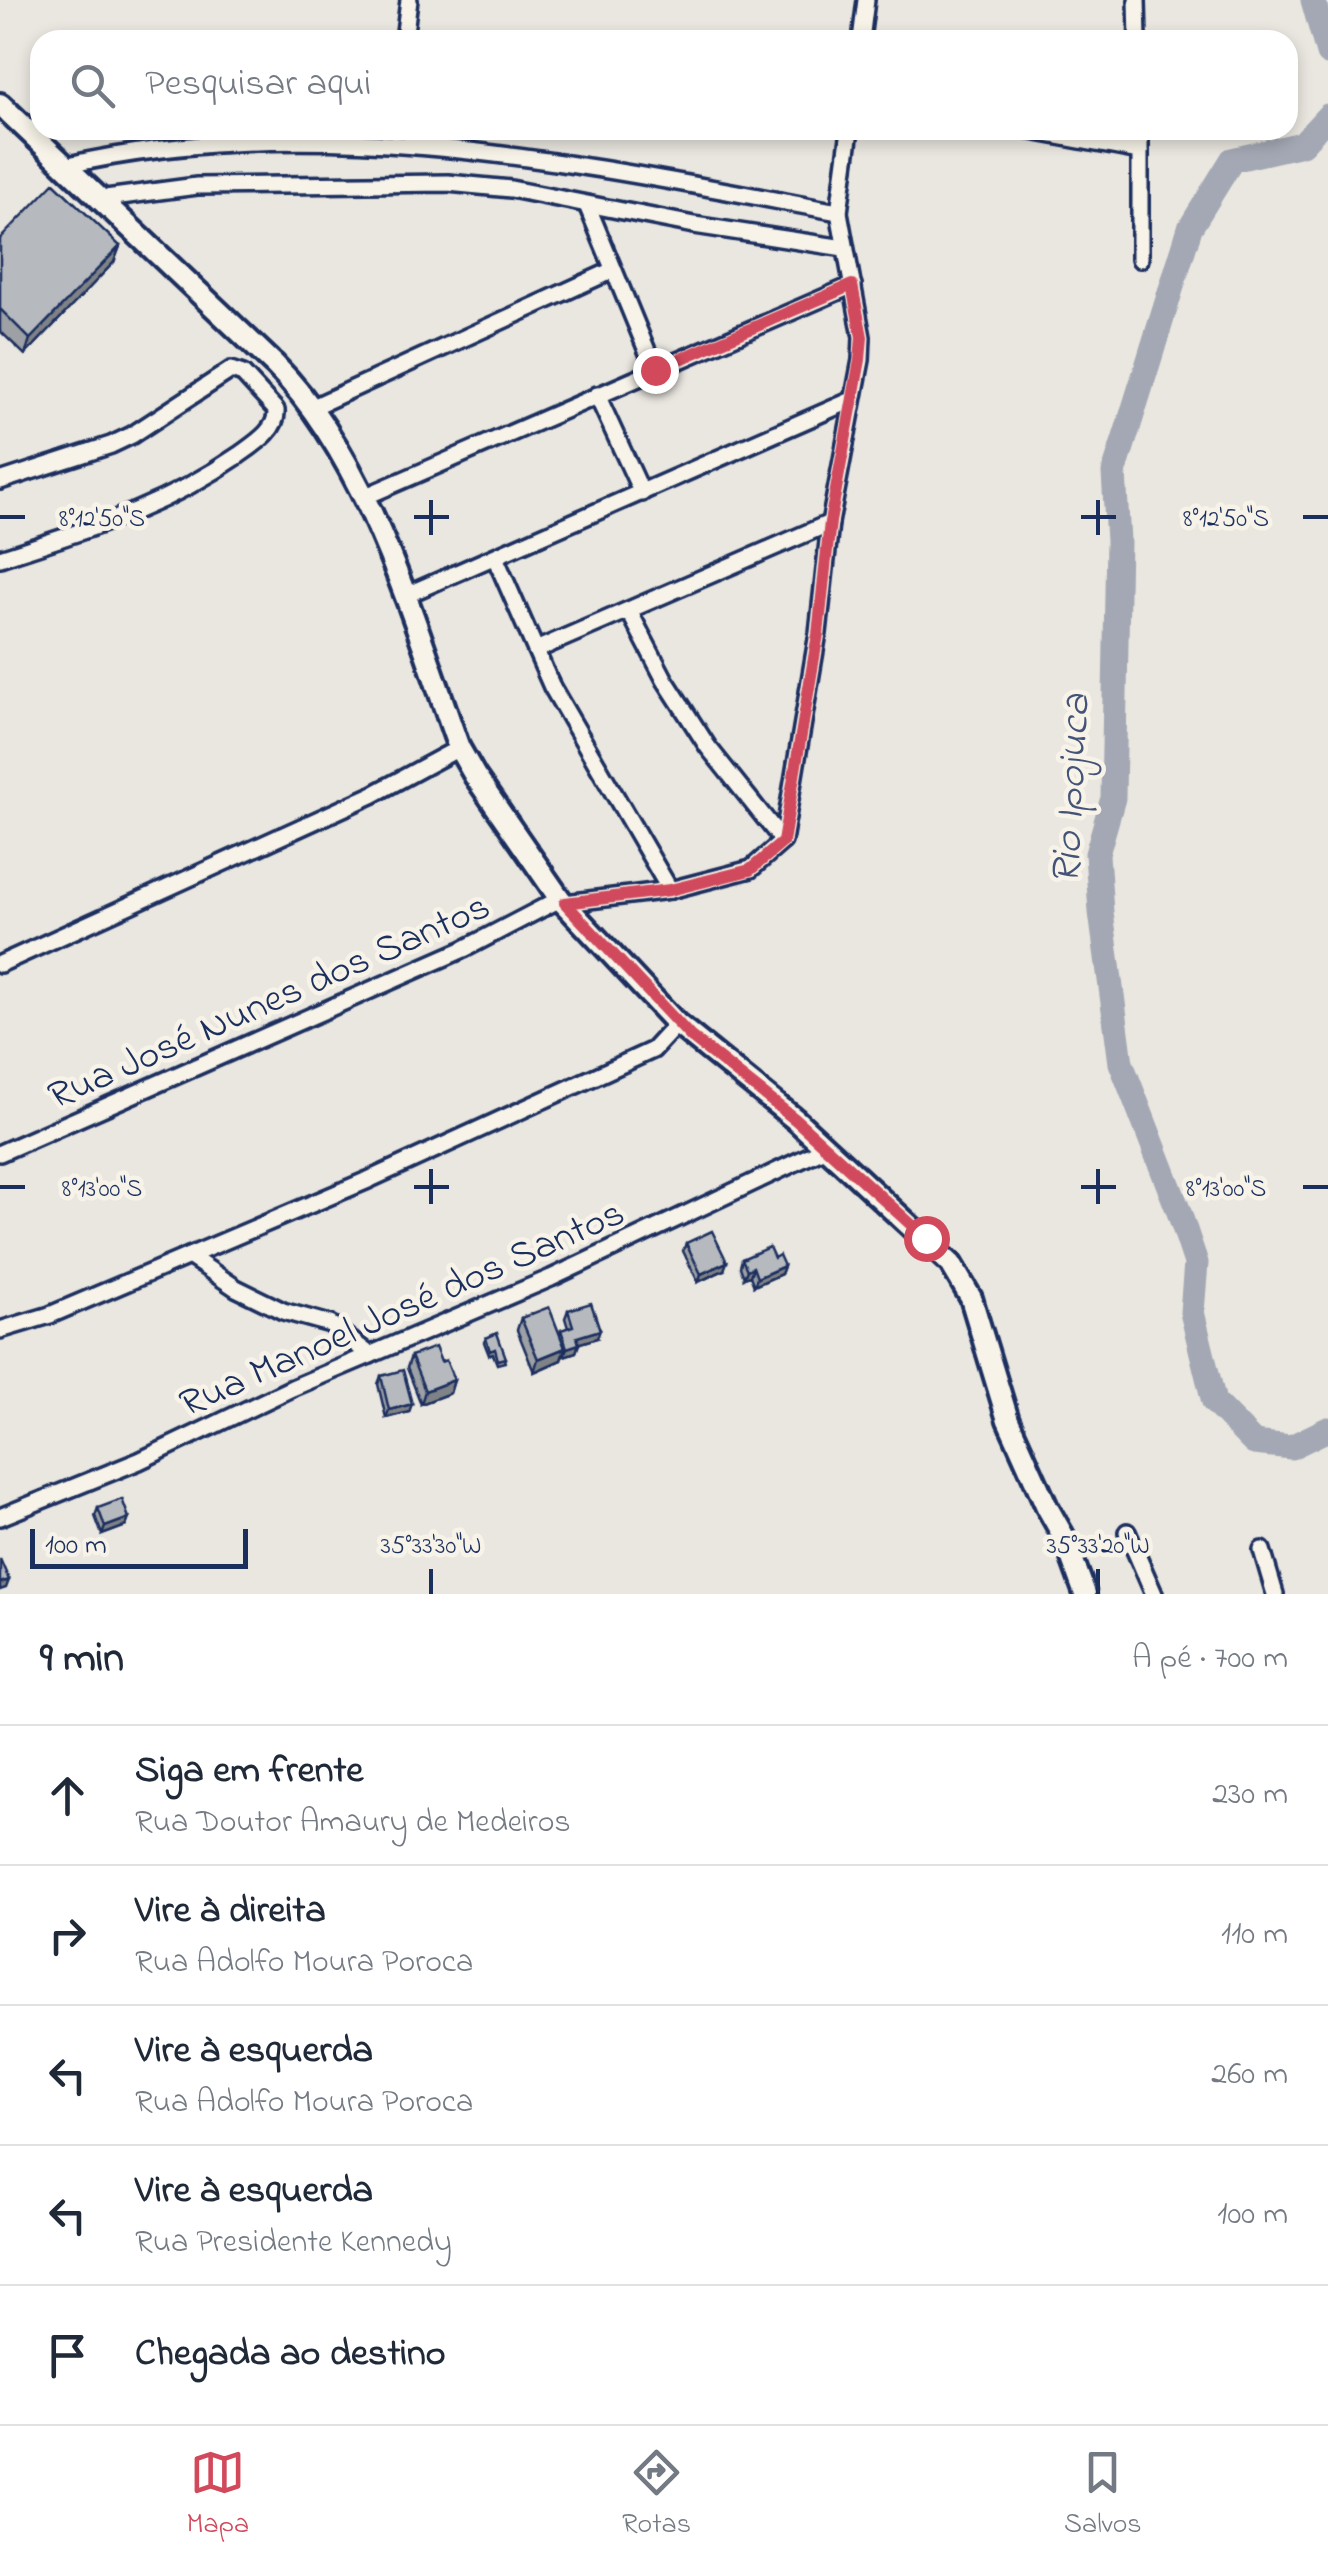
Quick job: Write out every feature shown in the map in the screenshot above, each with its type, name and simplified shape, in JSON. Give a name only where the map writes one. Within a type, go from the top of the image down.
[{"type":"street","points":[[405,30],[409,0]]},
{"type":"street","points":[[862,30],[866,0]]},
{"type":"street","points":[[1138,0],[1138,30]]},
{"type":"street","points":[[0,104],[30,133]]},
{"type":"street","points":[[37,140],[313,407],[364,497],[459,748],[474,776],[562,901],[677,1024],[826,1148],[926,1238],[963,1281],[1008,1420],[1065,1539],[1085,1594]]},
{"type":"street","points":[[64,166],[120,153],[325,140]]},
{"type":"street","points":[[412,140],[839,212]]},
{"type":"street","points":[[562,901],[670,890],[750,870],[783,842],[818,634],[830,522],[862,337],[839,212],[849,140]]},
{"type":"street","points":[[1080,140],[1140,151]]},
{"type":"street","points":[[1140,140],[1140,259]]},
{"type":"street","points":[[98,198],[196,186],[393,183],[511,189],[761,237],[844,248]]},
{"type":"street","points":[[588,205],[655,370]]},
{"type":"street","points":[[313,407],[613,270]]},
{"type":"street","points":[[364,497],[852,285]]},
{"type":"street","points":[[0,481],[111,445],[230,370],[243,374],[276,410],[275,422],[255,444],[159,503],[0,558]]},
{"type":"street","points":[[597,395],[642,494]]},
{"type":"street","points":[[404,596],[852,400]]},
{"type":"street","points":[[536,650],[830,522]]},
{"type":"street","points":[[494,557],[593,762],[670,890]]},
{"type":"street","points":[[629,611],[665,680],[708,747],[783,842]]},
{"type":"street","points":[[0,964],[372,795],[459,748]]},
{"type":"street","name":"Rua José Nunes dos Santos","points":[[0,1152],[492,936],[562,901]]},
{"type":"street","points":[[0,1330],[50,1315],[368,1180],[653,1050],[677,1024]]},
{"type":"street","name":"Rua Manoel José dos Santos","points":[[0,1517],[139,1462],[245,1409],[551,1278],[826,1148]]},
{"type":"street","points":[[188,1256],[236,1288],[284,1311],[330,1324],[370,1355]]},
{"type":"street","points":[[1127,1532],[1154,1594]]},
{"type":"street","points":[[1262,1550],[1276,1594]]},
{"type":"building","points":[[54,183],[120,246],[30,339],[0,309],[0,239]]},
{"type":"building","points":[[712,1231],[727,1262],[701,1274],[686,1243]]},
{"type":"building","points":[[769,1247],[784,1266],[757,1278],[753,1267],[747,1270],[742,1259]]},
{"type":"building","points":[[591,1303],[600,1330],[577,1337],[579,1344],[567,1348],[561,1330],[573,1326],[568,1310]]},
{"type":"building","points":[[549,1307],[565,1348],[538,1359],[521,1318]]},
{"type":"building","points":[[497,1333],[506,1358],[498,1360],[486,1338]]},
{"type":"building","points":[[435,1347],[441,1362],[446,1360],[454,1380],[425,1391],[411,1356]]},
{"type":"building","points":[[403,1370],[412,1404],[389,1410],[381,1376]]},
{"type":"building","points":[[122,1499],[129,1518],[105,1527],[98,1508]]},
{"type":"building","points":[[0,1559],[9,1580],[0,1583]]},
{"type":"waterway","name":"Rio Ipojuca","points":[[1313,0],[1328,53]]},
{"type":"waterway","name":"Rio Ipojuca","points":[[1328,116],[1302,144],[1232,160],[1190,228],[1114,473],[1118,541],[1113,798],[1097,854],[1121,1063],[1196,1263],[1192,1312],[1214,1402],[1254,1443],[1291,1447],[1328,1429]]},
{"type":"route","points":[[655,370],[852,285],[862,337],[860,360],[830,522],[818,634],[783,842],[750,870],[670,890],[565,903],[691,1037],[796,1120],[926,1238]]}]
